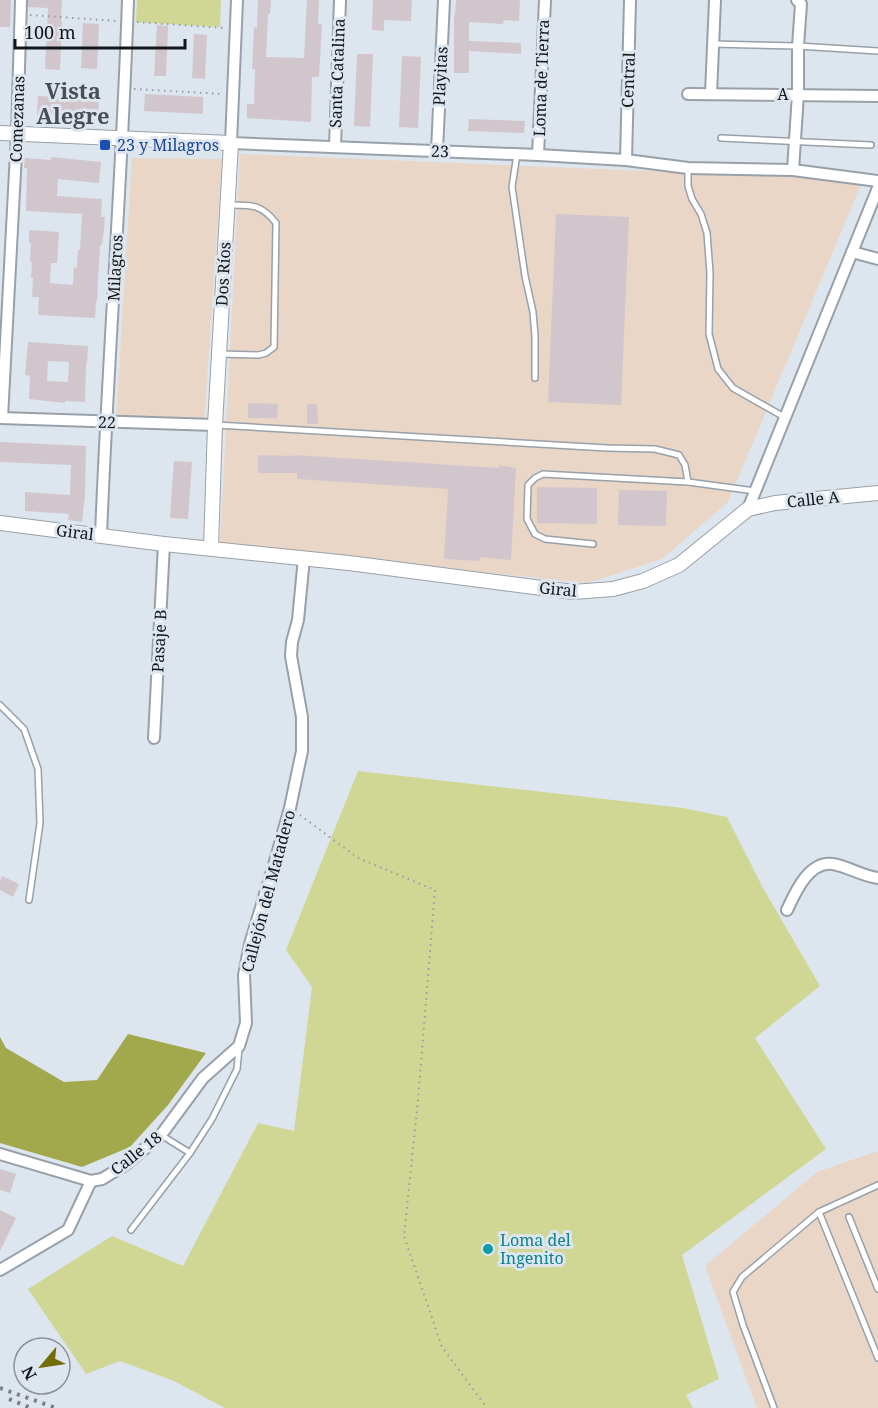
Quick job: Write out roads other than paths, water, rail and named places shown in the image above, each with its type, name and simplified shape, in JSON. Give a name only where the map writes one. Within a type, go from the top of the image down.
[{"type":"street","name":"Comezanas","points":[[1,418],[17,134],[21,0]]},
{"type":"street","name":"Milagros","points":[[102,535],[128,0]]},
{"type":"street","name":"Dos Ríos","points":[[211,548],[215,425],[237,0]]},
{"type":"street","name":"Santa Catalina","points":[[335,147],[340,0]]},
{"type":"street","name":"Playitas","points":[[437,151],[444,0]]},
{"type":"street","name":"Loma de Tierra","points":[[538,155],[545,0]]},
{"type":"street","name":"Central","points":[[626,160],[630,0]]},
{"type":"street","points":[[711,94],[715,0]]},
{"type":"street","points":[[794,170],[799,2]]},
{"type":"street","name":"A","points":[[688,93],[878,96]]},
{"type":"street","name":"23","points":[[0,133],[538,155],[626,160],[688,168],[794,170],[878,181]]},
{"type":"street","name":"Giral","points":[[0,523],[573,592],[613,589],[643,581],[679,565],[748,509],[878,188]]},
{"type":"street","points":[[852,252],[878,259]]},
{"type":"street","name":"22","points":[[1,418],[215,425]]},
{"type":"street","name":"Calle A","points":[[748,509],[775,503],[878,493]]},
{"type":"street","name":"Pasaje B","points":[[154,738],[164,544]]},
{"type":"street","name":"Callejón del Matadero","points":[[239,1046],[246,1023],[244,975],[250,944],[290,808],[302,751],[302,717],[291,657],[291,642],[298,620],[304,558]]},
{"type":"street","points":[[787,910],[798,886],[817,867],[831,864],[878,878]]},
{"type":"street","name":"Calle 18","points":[[0,1154],[91,1181],[102,1179],[125,1165],[161,1135],[203,1078],[239,1046]]},
{"type":"street","points":[[0,1270],[68,1230],[91,1181]]},
{"type":"lane","points":[[712,44],[878,51]]},
{"type":"lane","points":[[722,138],[871,145]]},
{"type":"lane","points":[[516,154],[513,187],[535,336],[535,378]]},
{"type":"lane","points":[[688,168],[688,186],[707,232],[710,273],[709,334],[718,369],[733,388],[786,418]]},
{"type":"lane","points":[[219,353],[259,355],[274,347],[276,223],[268,213],[256,206],[227,205]]},
{"type":"lane","points":[[215,425],[595,448],[655,449],[679,455],[685,465],[688,482]]},
{"type":"lane","points":[[593,544],[545,539],[535,534],[527,519],[528,485],[535,478],[543,474],[688,482],[755,491]]},
{"type":"lane","points":[[0,705],[24,729],[38,768],[40,823],[29,900]]},
{"type":"lane","name":"Callejón del Matadero","points":[[131,1230],[190,1153],[212,1119],[237,1069],[239,1046]]},
{"type":"lane","points":[[161,1135],[190,1153]]},
{"type":"lane","points":[[774,1408],[733,1292],[742,1277],[819,1212],[878,1185]]},
{"type":"lane","points":[[819,1212],[878,1358]]},
{"type":"lane","points":[[849,1217],[878,1289]]},
{"type":"railway","points":[[0,1388],[56,1408]]},
{"type":"railway","points":[[9,1399],[31,1408]]},
{"type":"place","name":"23 y Milagros","points":[[105,145]]},
{"type":"place","name":"Loma del Ingenito","points":[[488,1249]]},
{"type":"district","name":"Vista Alegre","points":[[73,102]]}]
